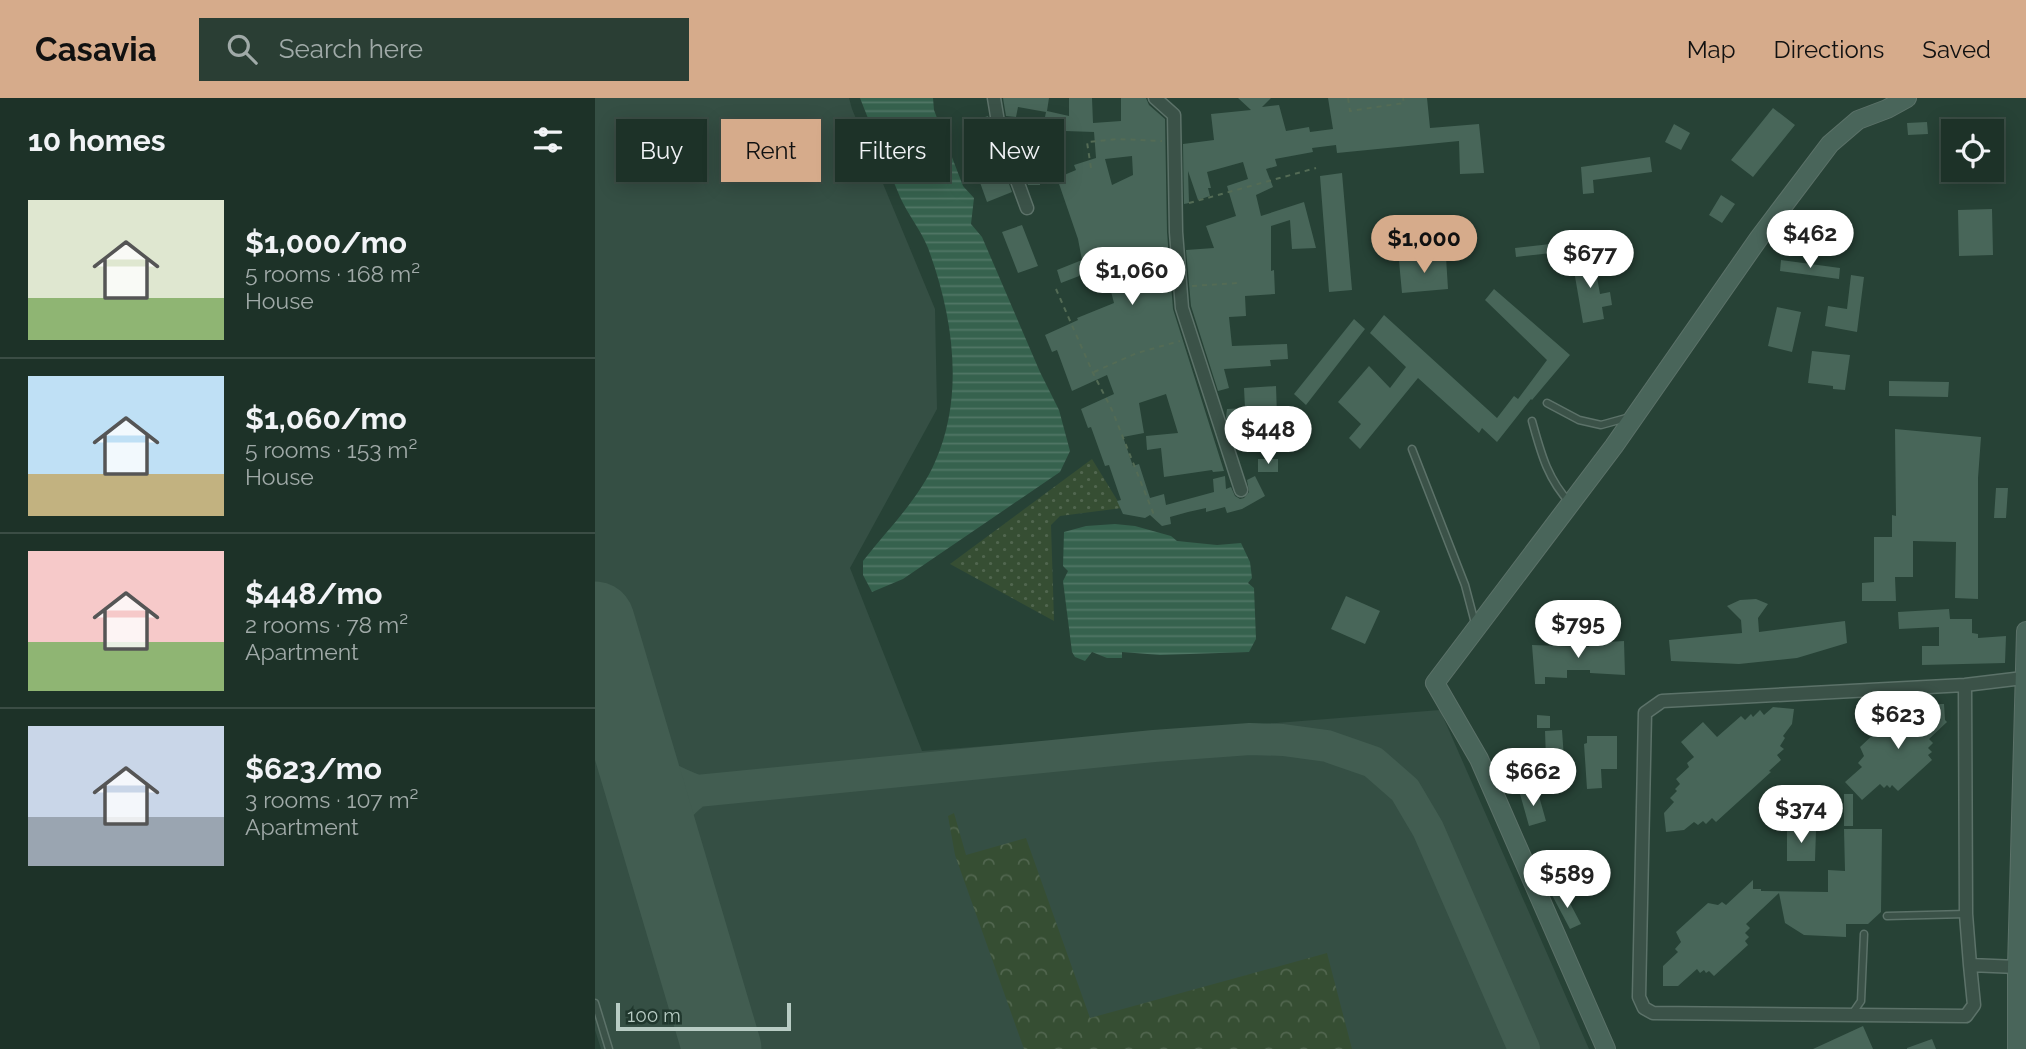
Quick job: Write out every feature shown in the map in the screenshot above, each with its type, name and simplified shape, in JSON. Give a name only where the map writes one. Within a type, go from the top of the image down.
[{"type":"street","points":[[994,98],[1000,134],[1027,208]]},
{"type":"street","points":[[1155,98],[1174,115],[1175,207],[1182,308],[1241,490]]},
{"type":"street","points":[[1606,1049],[1479,759],[1436,683],[1571,504],[1759,237],[1830,144],[1858,120],[1888,109],[1907,98]]},
{"type":"street","points":[[2020,1046],[2017,967],[2026,631]]},
{"type":"street","points":[[1965,685],[1966,914],[1974,1005],[1966,1016],[1653,1013],[1644,1008],[1639,997],[1645,713],[1662,701],[1965,685],[2023,678]]},
{"type":"street","points":[[1970,965],[2017,967]]},
{"type":"lane","points":[[1547,403],[1579,420],[1601,425],[1635,415]]},
{"type":"lane","points":[[1532,421],[1552,479],[1571,504]]},
{"type":"lane","points":[[1412,449],[1465,585],[1476,629]]},
{"type":"lane","points":[[1887,916],[1966,914]]},
{"type":"lane","points":[[1850,1015],[1861,1001],[1864,934]]},
{"type":"lane","points":[[595,1003],[609,1049]]},
{"type":"path","points":[[1348,98],[1350,111],[1404,103],[1403,98]]},
{"type":"path","points":[[1091,168],[1087,142],[1117,139],[1174,142]]},
{"type":"path","points":[[1175,207],[1316,168]]},
{"type":"path","points":[[1140,283],[1180,280],[1238,283]]},
{"type":"path","points":[[1056,289],[1112,410],[1154,515]]},
{"type":"path","points":[[1093,373],[1137,353],[1191,337]]},
{"type":"shaded area","points":[[595,98],[849,98],[856,119],[835,119],[835,182],[882,182],[935,309],[937,409],[850,568],[922,751],[1440,710],[1589,1049],[601,1049],[595,1030]]},
{"type":"shaded area","points":[[860,98],[933,98],[937,119],[868,119]]},
{"type":"shaded area","points":[[950,152],[963,186],[974,198],[971,224],[982,237],[1059,410],[1070,451],[1060,472],[903,579],[872,592],[863,575],[863,561],[921,489],[928,476],[944,436],[953,383],[949,327],[937,274],[922,235],[894,182],[950,182]]},
{"type":"shaded area","points":[[1086,526],[1135,526],[1171,536],[1177,541],[1217,545],[1241,543],[1250,562],[1252,578],[1248,583],[1254,588],[1256,639],[1249,652],[1160,655],[1122,652],[1122,658],[1107,658],[1092,652],[1085,661],[1075,657],[1072,652],[1063,581],[1068,571],[1063,566],[1064,532]]},
{"type":"green space","points":[[1092,459],[1122,508],[1060,516],[1051,525],[1054,621],[950,564]]},
{"type":"green space","points":[[954,813],[966,855],[1026,838],[1090,1018],[1327,953],[1352,1049],[1024,1049],[955,855],[948,816]]},
{"type":"building","points":[[1003,98],[1049,98],[1047,111],[1069,116],[1069,98],[1092,98],[1093,123],[1121,121],[1121,98],[1146,98],[1149,105],[1165,119],[1167,232],[1173,309],[1224,471],[1212,470],[1164,477],[1161,448],[1147,450],[1146,436],[1178,433],[1166,394],[1139,403],[1144,433],[1123,437],[1133,466],[1139,464],[1150,498],[1164,494],[1166,505],[1214,492],[1213,479],[1225,476],[1226,489],[1231,487],[1235,496],[1240,499],[1249,492],[1247,480],[1255,476],[1265,496],[1242,509],[1227,513],[1225,507],[1206,512],[1206,508],[1170,517],[1171,524],[1162,526],[1150,515],[1145,518],[1123,514],[1117,501],[1121,500],[1109,465],[1105,466],[1091,427],[1088,428],[1081,409],[1114,394],[1107,375],[1072,391],[1057,350],[1052,352],[1045,335],[1114,303],[1103,261],[1085,267],[1087,273],[1061,283],[1057,270],[1082,260],[1078,239],[1058,182],[1064,182],[1064,175],[1076,170],[1074,165],[1096,158],[1094,132],[1064,131],[1064,119],[1045,119],[1046,112],[1018,107],[1016,117],[1006,116]],"holes":[[[1132,156],[1133,175],[1112,185],[1105,159]],[[1148,248],[1156,284],[1126,290],[1115,260]]]},
{"type":"building","points":[[1238,98],[1271,98],[1262,107],[1279,105],[1286,131],[1309,127],[1310,132],[1333,129],[1328,98],[1427,98],[1430,128],[1479,124],[1484,173],[1460,174],[1459,141],[1337,153],[1336,145],[1312,148],[1313,152],[1275,159],[1277,166],[1266,169],[1273,187],[1256,195],[1261,216],[1304,202],[1316,248],[1292,249],[1290,220],[1271,226],[1271,271],[1274,270],[1275,294],[1245,296],[1246,316],[1229,317],[1232,346],[1287,344],[1288,359],[1270,360],[1271,366],[1224,369],[1229,388],[1218,391],[1191,306],[1186,250],[1214,248],[1206,226],[1236,216],[1227,186],[1248,179],[1243,162],[1207,172],[1210,196],[1198,200],[1188,171],[1189,203],[1184,204],[1183,144],[1214,140],[1211,114],[1251,110]]},
{"type":"building","points":[[1773,108],[1795,125],[1753,177],[1731,160]]},
{"type":"building","points":[[1927,122],[1928,134],[1908,135],[1907,123]]},
{"type":"building","points":[[1674,124],[1690,133],[1681,150],[1665,142]]},
{"type":"building","points":[[1650,157],[1652,172],[1593,180],[1594,193],[1583,194],[1581,167]]},
{"type":"building","points":[[1342,173],[1352,290],[1329,292],[1320,176]]},
{"type":"building","points":[[980,182],[1008,182],[1012,192],[987,202]]},
{"type":"building","points":[[1027,182],[1040,182],[1040,185],[1028,185]]},
{"type":"building","points":[[1721,195],[1735,204],[1722,223],[1709,215]]},
{"type":"building","points":[[1992,209],[1993,255],[1959,256],[1958,210]]},
{"type":"building","points":[[1022,225],[1038,266],[1018,273],[1002,232]]},
{"type":"building","points":[[1568,242],[1569,251],[1516,257],[1515,248]]},
{"type":"building","points":[[1593,255],[1600,294],[1610,292],[1612,305],[1602,307],[1604,319],[1583,323],[1572,259]]},
{"type":"building","points":[[1446,257],[1448,289],[1402,293],[1399,261]]},
{"type":"building","points":[[1781,260],[1840,268],[1839,279],[1780,271]]},
{"type":"building","points":[[1851,275],[1864,277],[1857,332],[1825,326],[1828,306],[1847,309]]},
{"type":"building","points":[[1494,289],[1570,355],[1497,442],[1482,428],[1479,433],[1418,378],[1360,449],[1349,438],[1361,424],[1338,402],[1369,366],[1390,388],[1406,367],[1370,333],[1384,315],[1497,418],[1514,396],[1518,399],[1547,360],[1485,300]]},
{"type":"building","points":[[1777,307],[1801,312],[1792,352],[1768,346]]},
{"type":"building","points":[[1354,319],[1365,329],[1306,405],[1294,394]]},
{"type":"building","points":[[1812,351],[1850,355],[1845,390],[1808,383]]},
{"type":"building","points":[[1889,381],[1949,382],[1948,397],[1889,396]]},
{"type":"building","points":[[1276,386],[1277,416],[1283,409],[1284,429],[1251,431],[1252,446],[1236,447],[1226,417],[1227,409],[1245,408],[1244,388]]},
{"type":"building","points":[[1895,429],[1981,437],[1978,478],[1978,599],[1955,598],[1956,542],[1913,541],[1913,577],[1895,577],[1896,601],[1862,601],[1862,583],[1874,582],[1874,537],[1892,537],[1892,515],[1896,516]]},
{"type":"building","points":[[1258,459],[1278,459],[1278,472],[1258,472]]},
{"type":"building","points":[[1996,488],[2008,488],[2006,518],[1994,518]]},
{"type":"building","points":[[1346,596],[1380,611],[1365,644],[1331,629]]},
{"type":"building","points":[[1756,599],[1768,604],[1758,618],[1759,632],[1845,621],[1847,643],[1797,658],[1739,664],[1671,661],[1669,640],[1742,633],[1741,620],[1727,606],[1740,600]]},
{"type":"building","points":[[1949,609],[1950,619],[1972,619],[1972,633],[1978,634],[1978,638],[2006,636],[2005,663],[1922,665],[1922,646],[1939,646],[1939,627],[1899,629],[1898,612]]},
{"type":"building","points":[[1624,641],[1625,675],[1567,670],[1567,678],[1545,677],[1545,684],[1535,684],[1532,645],[1589,647],[1590,643]]},
{"type":"building","points":[[1926,704],[1944,704],[1947,722],[1929,739],[1933,743],[1928,748],[1932,752],[1928,755],[1932,760],[1898,791],[1892,785],[1890,788],[1887,785],[1884,788],[1880,784],[1862,800],[1845,782],[1862,767],[1858,763],[1864,756],[1860,747],[1892,717],[1902,720],[1906,716],[1909,720]]},
{"type":"building","points":[[1773,707],[1794,709],[1792,724],[1783,736],[1785,738],[1780,746],[1784,749],[1777,755],[1781,760],[1769,771],[1771,772],[1716,822],[1712,818],[1706,824],[1703,821],[1698,825],[1694,822],[1684,830],[1666,832],[1664,813],[1674,802],[1670,798],[1680,784],[1676,779],[1689,767],[1687,763],[1694,757],[1681,742],[1703,722],[1717,737],[1741,716],[1745,720],[1760,710],[1764,715]]},
{"type":"building","points":[[1537,715],[1550,716],[1550,728],[1537,728]]},
{"type":"building","points":[[1562,730],[1564,759],[1546,760],[1545,731]]},
{"type":"building","points":[[1587,736],[1617,736],[1617,769],[1601,769],[1602,788],[1587,789],[1584,744],[1587,743]]},
{"type":"building","points":[[1537,789],[1546,821],[1529,826],[1520,794]]},
{"type":"building","points":[[1844,794],[1853,794],[1853,826],[1844,826]]},
{"type":"building","points":[[1787,829],[1816,830],[1815,861],[1787,861]]},
{"type":"building","points":[[1844,829],[1882,829],[1881,912],[1868,924],[1846,924],[1846,937],[1804,935],[1785,923],[1779,893],[1746,924],[1750,928],[1745,933],[1749,937],[1745,941],[1748,945],[1714,976],[1709,971],[1700,973],[1697,969],[1678,986],[1663,986],[1663,966],[1678,952],[1675,949],[1681,942],[1676,932],[1708,903],[1718,905],[1722,902],[1726,905],[1753,880],[1753,889],[1761,891],[1828,892],[1828,870],[1845,871]]},
{"type":"building","points":[[1563,890],[1581,924],[1570,929],[1552,895]]},
{"type":"building","points":[[1863,1026],[1873,1049],[1813,1049]]},
{"type":"building","points":[[1932,1039],[1936,1049],[1907,1049],[1907,1048]]},
{"type":"taxiway","points":[[662,845],[666,828],[674,814],[697,791],[1250,739],[1327,746],[1373,762],[1405,790],[1428,829],[1524,1049]]},
{"type":"taxiway","points":[[633,750],[662,775],[697,791]]},
{"type":"runway","points":[[595,621],[722,1049]]}]
